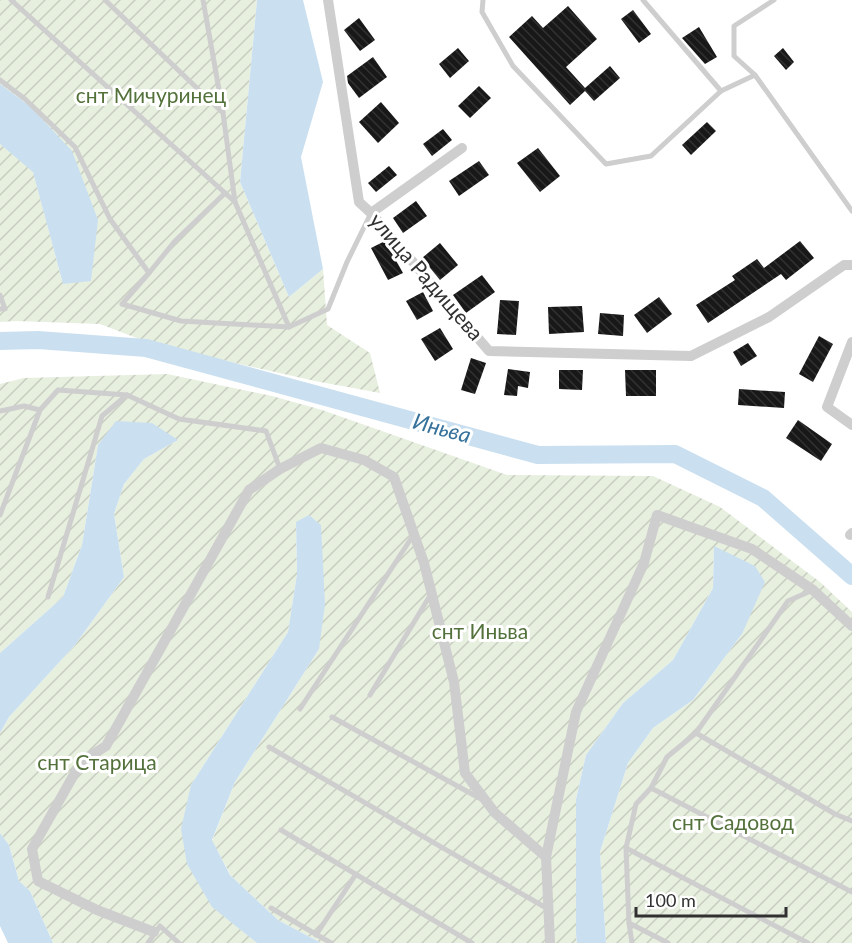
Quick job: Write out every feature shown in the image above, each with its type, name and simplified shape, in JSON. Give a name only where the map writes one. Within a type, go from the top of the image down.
[{"type":"street","name":"улица Радищева","points":[[328,0],[359,202],[371,213],[489,351],[691,356],[769,317],[844,265],[852,264]]},
{"type":"street","points":[[371,213],[462,148]]},
{"type":"street","points":[[852,342],[827,407],[852,425]]},
{"type":"street","points":[[154,932],[97,910],[38,881],[32,849],[81,762],[106,746],[249,490],[280,469],[321,448],[364,460],[394,477],[424,563],[454,682],[465,773],[495,813],[546,857]]},
{"type":"street","points":[[550,943],[546,857],[576,712],[644,563],[657,515],[752,549],[813,590],[852,626]]},
{"type":"lane","points":[[11,0],[235,202]]},
{"type":"lane","points":[[105,0],[224,113]]},
{"type":"lane","points":[[203,0],[224,113],[235,202],[289,327]]},
{"type":"lane","points":[[483,0],[482,12],[513,66],[606,164],[651,156],[721,91],[755,75]]},
{"type":"lane","points":[[643,0],[721,91]]},
{"type":"lane","points":[[774,0],[734,26],[734,56],[755,75],[852,211]]},
{"type":"lane","points":[[0,80],[25,99],[75,147],[110,219],[149,273]]},
{"type":"lane","points":[[225,192],[175,241],[122,304],[182,321],[289,327],[328,309],[346,261],[371,213]]},
{"type":"lane","points":[[0,295],[5,309],[0,309]]},
{"type":"lane","points":[[0,515],[40,410],[58,390],[128,395],[179,419],[266,431],[280,469]]},
{"type":"lane","points":[[48,597],[102,416],[128,395]]},
{"type":"lane","points":[[0,411],[24,405],[40,410]]},
{"type":"lane","points":[[300,709],[414,534]]},
{"type":"lane","points":[[632,943],[626,848],[636,804],[651,788],[667,757],[696,733],[788,601],[813,590]]},
{"type":"lane","points":[[370,695],[432,594]]},
{"type":"lane","points":[[332,717],[488,802]]},
{"type":"lane","points":[[696,733],[835,814],[852,821]]},
{"type":"lane","points":[[269,747],[549,909]]},
{"type":"lane","points":[[651,788],[852,892]]},
{"type":"lane","points":[[281,830],[472,943]]},
{"type":"lane","points":[[626,848],[808,943]]},
{"type":"lane","points":[[316,935],[356,874]]},
{"type":"lane","points":[[271,908],[331,943]]},
{"type":"lane","points":[[629,923],[668,943]]},
{"type":"lane","points":[[148,943],[160,926],[179,943]]},
{"type":"green space","name":"снт Мичуринец","points":[[0,0],[257,0],[240,182],[289,297],[323,269],[327,325],[370,353],[380,393],[182,351],[142,340],[100,324],[0,322],[0,144],[33,171],[63,284],[31,107],[0,84]]},
{"type":"green space","points":[[167,374],[272,396],[322,410],[507,475],[653,476],[720,507],[820,582],[852,612],[852,943],[606,943],[600,852],[628,763],[653,728],[693,700],[742,634],[714,546],[713,588],[673,660],[623,703],[586,755],[576,799],[577,943],[321,943],[278,920],[231,876],[212,841],[235,782],[319,649],[296,522],[297,574],[288,632],[191,785],[212,906],[257,943],[53,943],[30,891],[19,881],[9,845],[0,833],[0,733],[9,717],[75,645],[124,577],[114,514],[124,484],[144,459],[178,440],[98,445],[82,545],[63,597],[0,653],[0,384],[24,378]]},
{"type":"water","points":[[257,0],[303,0],[323,82],[301,157],[323,269],[289,297],[240,182]]},
{"type":"water","points":[[0,84],[31,107],[72,151],[98,220],[91,281],[63,284],[33,172],[0,144]]},
{"type":"water","points":[[116,421],[152,423],[178,440],[144,459],[124,484],[114,514],[124,577],[75,645],[9,717],[0,733],[0,653],[63,597],[82,545],[98,445]]},
{"type":"water","points":[[309,515],[321,525],[325,604],[319,649],[235,782],[212,840],[230,875],[278,920],[321,943],[257,943],[212,907],[187,864],[181,829],[191,785],[288,632],[297,574],[296,522]]},
{"type":"water","points":[[714,546],[755,566],[765,582],[742,634],[693,700],[653,728],[628,763],[600,852],[606,943],[577,943],[576,799],[586,755],[623,703],[673,660],[713,588]]},
{"type":"water","points":[[0,833],[9,845],[19,881],[30,891],[53,943],[8,943],[0,926]]},
{"type":"building","points":[[568,6],[597,39],[566,67],[585,88],[610,66],[620,78],[594,101],[585,91],[570,105],[509,37],[532,16],[543,28]]},
{"type":"building","points":[[633,10],[651,34],[639,43],[621,19]]},
{"type":"building","points":[[359,18],[375,40],[360,51],[344,30]]},
{"type":"building","points":[[699,27],[717,57],[705,64],[682,38]]},
{"type":"building","points":[[458,48],[469,61],[450,78],[439,64]]},
{"type":"building","points":[[783,48],[794,62],[786,70],[774,56]]},
{"type":"building","points":[[373,57],[387,77],[359,98],[348,83],[347,76]]},
{"type":"building","points":[[479,86],[491,98],[470,118],[458,106]]},
{"type":"building","points":[[381,102],[399,123],[378,143],[359,122]]},
{"type":"building","points":[[707,122],[716,131],[691,155],[682,145]]},
{"type":"building","points":[[443,129],[452,140],[432,156],[423,144]]},
{"type":"building","points":[[538,148],[560,176],[540,192],[517,163]]},
{"type":"building","points":[[479,161],[489,175],[459,196],[449,181]]},
{"type":"building","points":[[389,166],[397,175],[376,192],[368,183]]},
{"type":"building","points":[[416,201],[427,216],[403,233],[393,218]]},
{"type":"building","points":[[385,241],[403,273],[388,280],[371,248]]},
{"type":"building","points":[[800,241],[814,258],[786,280],[781,274],[708,323],[696,305],[735,280],[732,276],[757,259],[764,268]]},
{"type":"building","points":[[440,243],[458,265],[440,280],[422,258]]},
{"type":"building","points":[[482,275],[495,292],[466,313],[453,295]]},
{"type":"building","points":[[423,292],[433,311],[417,320],[406,301]]},
{"type":"building","points":[[659,297],[672,314],[647,333],[634,315]]},
{"type":"building","points":[[500,300],[519,301],[516,335],[497,334]]},
{"type":"building","points":[[582,306],[584,332],[549,334],[548,307]]},
{"type":"building","points":[[600,313],[624,315],[623,336],[598,334]]},
{"type":"building","points":[[440,328],[453,349],[435,361],[421,339]]},
{"type":"building","points":[[819,336],[833,344],[813,382],[799,374]]},
{"type":"building","points":[[748,343],[757,356],[741,366],[733,352]]},
{"type":"building","points":[[471,358],[486,363],[475,394],[461,390]]},
{"type":"building","points":[[508,369],[530,372],[528,388],[518,386],[517,396],[504,395]]},
{"type":"building","points":[[559,370],[583,370],[582,390],[559,389]]},
{"type":"building","points":[[625,370],[656,370],[656,396],[626,396]]},
{"type":"building","points":[[739,389],[785,392],[784,408],[738,405]]},
{"type":"building","points":[[798,420],[832,444],[821,461],[786,438]]},
{"type":"waterway","name":"Иньва","points":[[0,341],[38,340],[146,348],[538,455],[675,454],[763,498],[852,576]]},
{"type":"park label","name":"снт Иньва","points":[[480,632]]},
{"type":"park label","name":"снт Старица","points":[[97,763]]},
{"type":"park label","name":"снт Садовод","points":[[733,823]]}]
